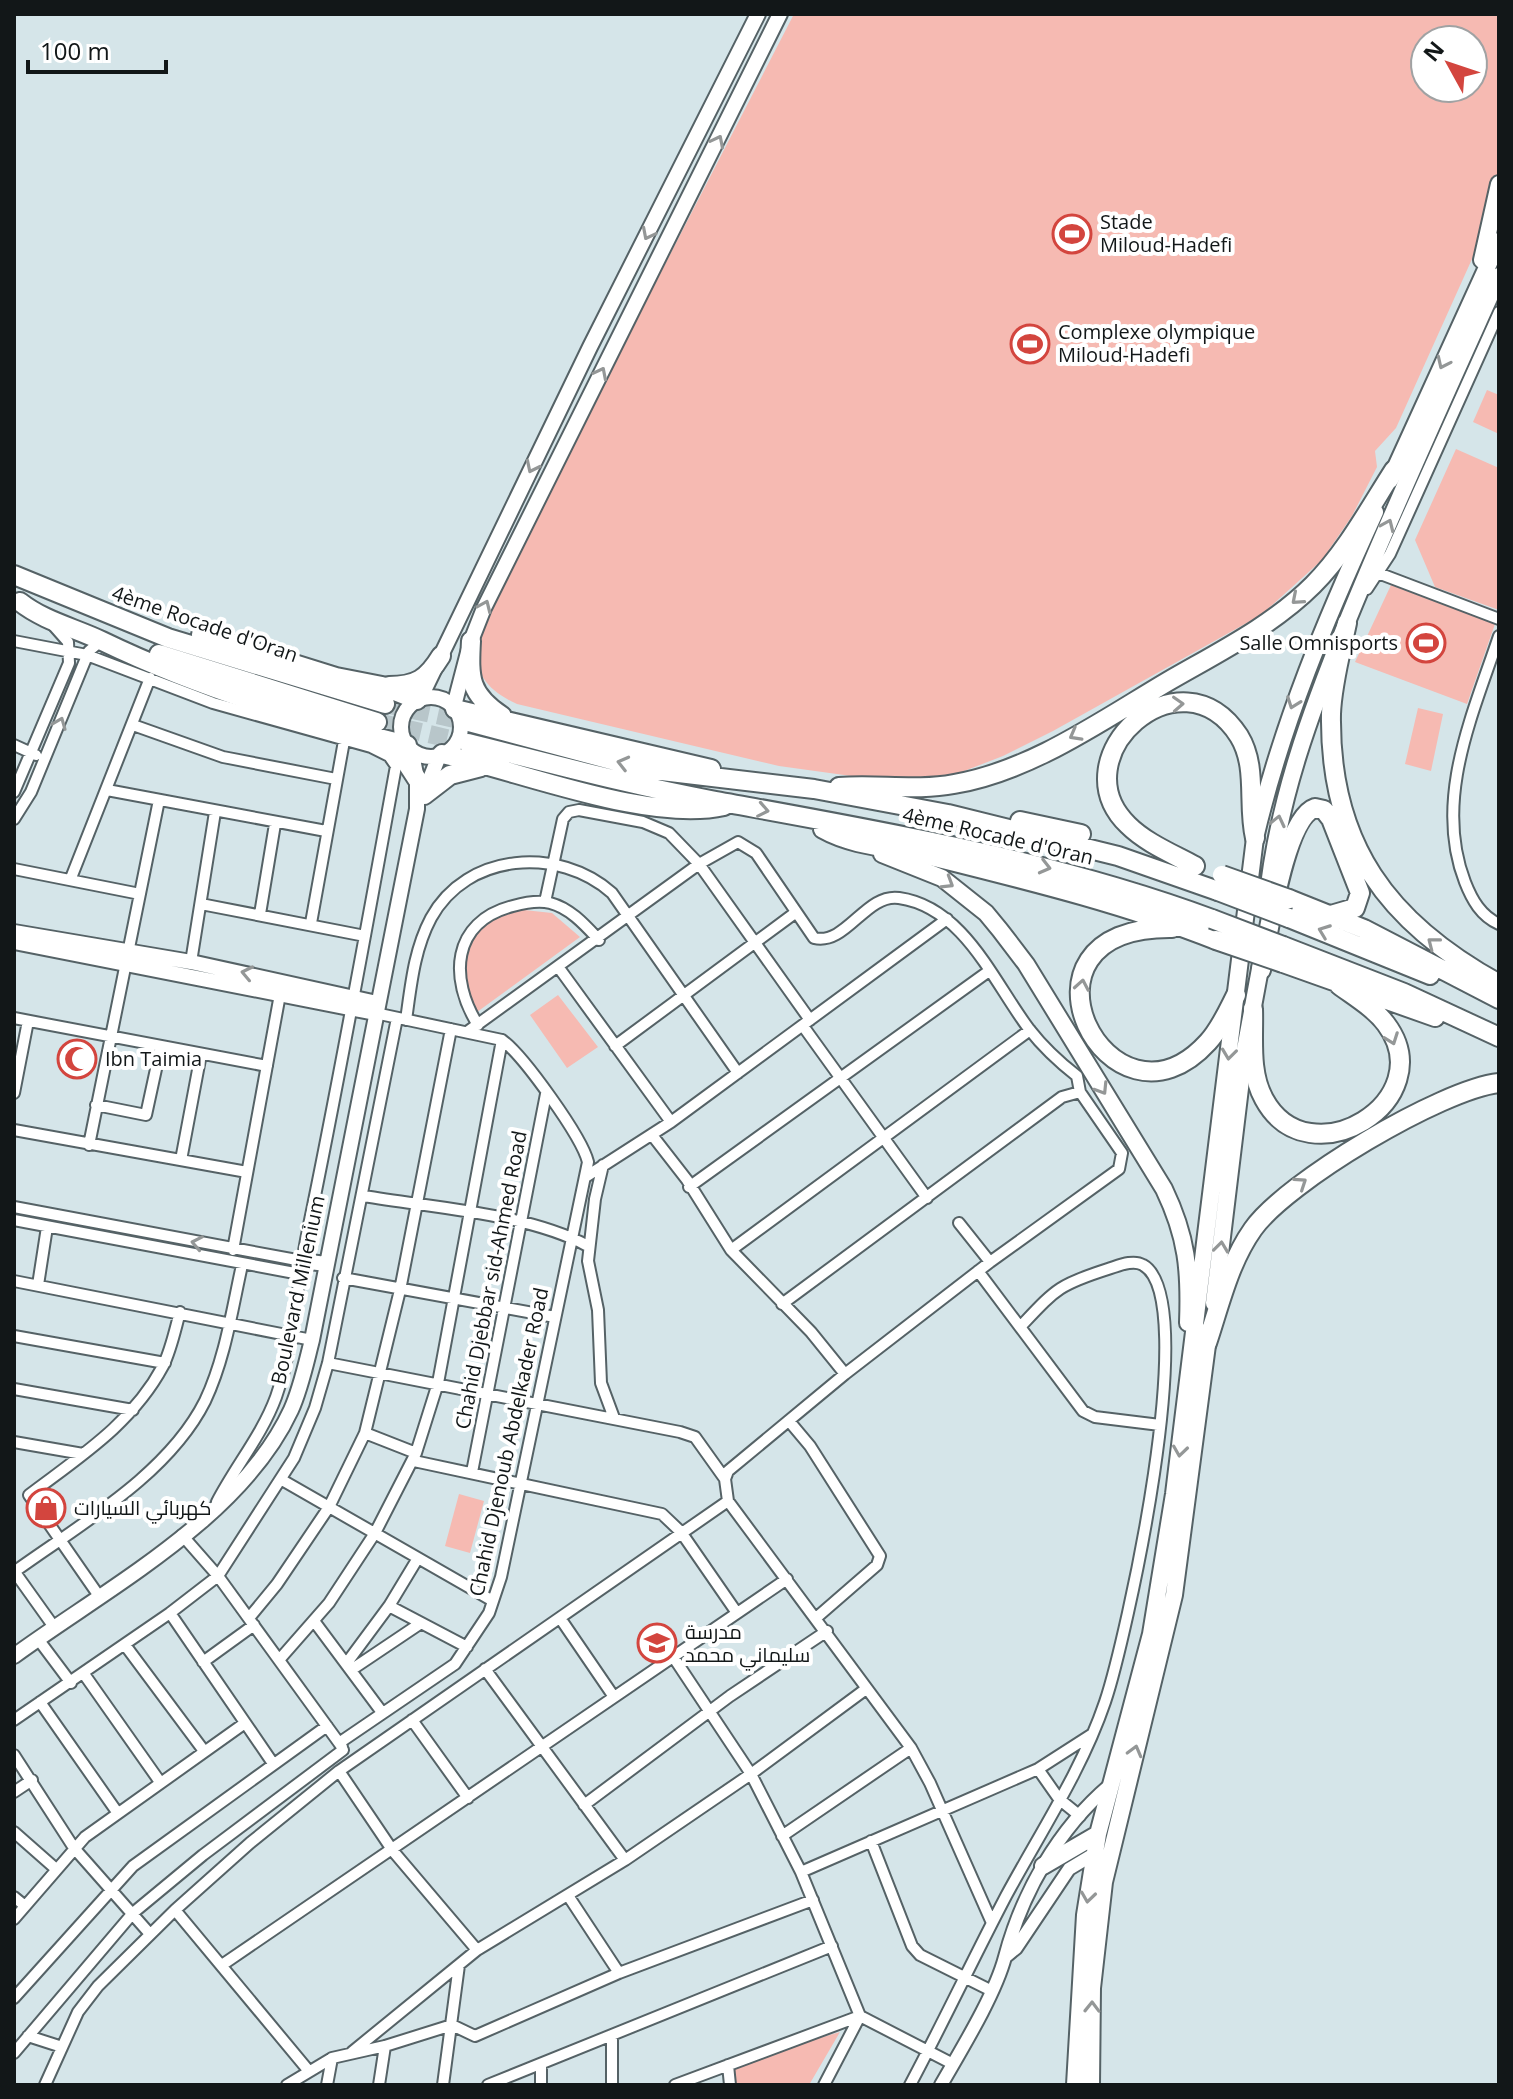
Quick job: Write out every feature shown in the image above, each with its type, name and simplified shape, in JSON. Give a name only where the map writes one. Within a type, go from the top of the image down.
[{"type":"highway","points":[[1456,336],[1489,235],[1499,184]]},
{"type":"highway","points":[[1075,2085],[1080,1956],[1094,1854],[1151,1634],[1185,1416],[1255,838],[1277,748],[1311,654],[1499,241]]},
{"type":"highway","points":[[1261,970],[1271,863],[1285,792],[1303,734],[1349,618],[1499,276]]},
{"type":"highway","points":[[814,789],[954,785],[986,777],[1056,746],[1223,649],[1294,602],[1333,562],[1394,470]]},
{"type":"highway","name":"4ème Rocade d'Oran","points":[[14,575],[168,638],[384,695],[418,699]]},
{"type":"highway","points":[[17,601],[46,618],[138,660],[371,728],[409,747]]},
{"type":"highway","name":"4ème Rocade d'Oran","points":[[17,601],[371,728]]},
{"type":"highway","points":[[1349,618],[1331,711],[1335,775],[1349,828],[1374,879],[1410,924],[1449,955],[1499,984]]},
{"type":"highway","points":[[471,641],[470,665],[476,693],[508,720]]},
{"type":"highway","points":[[384,695],[424,679],[441,656]]},
{"type":"highway","points":[[1220,883],[1141,836],[1117,813],[1109,769],[1113,749],[1130,723],[1146,712],[1174,703],[1195,704],[1215,713],[1232,728],[1243,744],[1250,770],[1255,838]]},
{"type":"highway","points":[[459,712],[508,720],[752,782]]},
{"type":"highway","name":"4ème Rocade d'Oran","points":[[459,712],[645,769],[814,789],[991,825],[1220,883],[1289,908],[1499,1001]]},
{"type":"highway","points":[[371,728],[402,756],[419,795],[458,772],[491,765]]},
{"type":"highway","name":"4ème Rocade d'Oran","points":[[468,743],[617,780],[979,851],[1119,886],[1212,919],[1283,954],[1461,1018],[1499,1037]]},
{"type":"highway","points":[[440,755],[491,765],[618,799],[687,810],[733,804]]},
{"type":"highway","points":[[1091,2085],[1092,1988],[1104,1882],[1174,1595],[1253,1009],[1284,863],[1302,817],[1315,808],[1324,810],[1331,819],[1360,893],[1355,908],[1331,915]]},
{"type":"highway","points":[[803,818],[927,871],[960,890],[986,913],[1026,964],[1164,1189],[1182,1226],[1189,1298],[1185,1416]]},
{"type":"highway","points":[[991,825],[1013,821],[1047,824],[1195,866]]},
{"type":"highway","points":[[851,841],[922,853],[1049,885],[1216,940],[1283,954],[1339,985],[1437,1018],[1461,1018]]},
{"type":"highway","points":[[1289,908],[1331,915],[1499,1001]]},
{"type":"highway","points":[[1182,927],[1127,932],[1105,944],[1094,955],[1084,972],[1079,1004],[1085,1025],[1098,1048],[1133,1068],[1157,1069],[1183,1061],[1213,1036],[1236,995]]},
{"type":"highway","points":[[1253,1009],[1254,1070],[1268,1106],[1300,1129],[1319,1134],[1345,1132],[1365,1122],[1386,1102],[1394,1085],[1398,1059],[1387,1026],[1339,985]]},
{"type":"highway","points":[[1207,1343],[1234,1263],[1253,1228],[1279,1200],[1307,1178],[1455,1095],[1499,1083]]},
{"type":"highway","points":[[1043,1866],[1098,1834]]},
{"type":"main road","points":[[419,795],[401,725],[403,715],[418,699],[441,656],[758,14]]},
{"type":"main road","points":[[419,795],[440,755],[456,743],[460,735],[459,712],[471,641],[511,551],[780,14]]},
{"type":"main road","points":[[418,699],[438,697],[459,712]]},
{"type":"main road","points":[[409,747],[424,756],[440,755]]},
{"type":"main road","name":"Boulevard Millenium","points":[[14,1656],[211,1513],[241,1486],[292,1408],[312,1340],[326,1264],[389,1014],[419,795]]},
{"type":"main road","points":[[14,932],[127,958],[355,1002],[389,1014]]},
{"type":"main road","points":[[14,942],[127,958],[191,962],[281,987]]},
{"type":"main road","points":[[301,1268],[326,1264]]},
{"type":"street","points":[[1349,618],[1390,554],[1499,312]]},
{"type":"street","points":[[1378,573],[1499,619]]},
{"type":"street","points":[[14,792],[71,653],[66,639],[46,618]]},
{"type":"street","points":[[1499,636],[1495,660],[1456,780],[1451,815],[1454,846],[1470,895],[1482,913],[1499,924]]},
{"type":"street","points":[[14,641],[87,655],[213,703],[385,753],[396,766],[355,1002],[301,1268],[292,1336],[275,1400],[211,1513]]},
{"type":"street","points":[[14,819],[45,759],[87,655],[101,641]]},
{"type":"street","points":[[71,878],[150,678]]},
{"type":"street","points":[[133,725],[223,757],[336,779]]},
{"type":"street","points":[[311,923],[344,741]]},
{"type":"street","points":[[14,745],[45,759]]},
{"type":"street","points":[[107,790],[275,824],[326,831]]},
{"type":"street","points":[[89,1145],[159,800]]},
{"type":"street","points":[[545,902],[563,819],[569,812],[579,810],[664,829],[699,864],[806,1023],[838,1077],[927,1198]]},
{"type":"street","points":[[191,962],[215,812]]},
{"type":"street","points":[[260,914],[275,824]]},
{"type":"street","points":[[467,1032],[599,940],[699,864],[731,843],[750,846],[810,935],[819,939],[829,938],[878,903],[892,898],[906,899],[947,919],[989,971],[1030,1030],[1060,1063],[1077,1076],[1080,1092],[1120,1149],[1122,1165],[845,1374],[728,1471],[725,1479]]},
{"type":"street","points":[[14,1720],[84,1674],[218,1576],[282,1480],[305,1436],[328,1363],[343,1278],[364,1196],[389,1014],[442,903],[463,883],[499,866],[520,862],[554,863],[591,875],[612,893],[738,1073]]},
{"type":"street","points":[[14,869],[140,894]]},
{"type":"street","points":[[478,1025],[460,988],[460,959],[465,943],[484,918],[502,908],[545,902],[566,909],[599,940]]},
{"type":"street","points":[[201,904],[311,923],[365,936]]},
{"type":"street","points":[[615,1046],[795,913]]},
{"type":"street","points":[[587,1176],[671,1122],[947,919]]},
{"type":"street","points":[[559,968],[671,1122]]},
{"type":"street","points":[[689,1187],[989,971]]},
{"type":"street","points":[[233,1250],[281,987]]},
{"type":"street","points":[[389,1014],[502,1040],[580,1142],[588,1162],[587,1176]]},
{"type":"street","points":[[14,1018],[267,1066]]},
{"type":"street","points":[[14,1093],[28,1021]]},
{"type":"street","points":[[203,1662],[251,1622],[329,1507],[365,1433],[400,1290],[451,1029]]},
{"type":"street","points":[[731,1250],[1030,1030]]},
{"type":"street","points":[[279,1660],[314,1621],[375,1533],[415,1457],[438,1383],[502,1040]]},
{"type":"street","points":[[96,1105],[146,1115],[161,1046]]},
{"type":"street","points":[[181,1160],[201,1054]]},
{"type":"street","points":[[782,1304],[1062,1097],[1080,1092]]},
{"type":"street","name":"Chahid Djebbar sid-Ahmed Road","points":[[472,1472],[518,1223],[546,1094]]},
{"type":"street","points":[[14,1130],[247,1172]]},
{"type":"street","points":[[652,1135],[687,1180],[731,1250],[845,1374]]},
{"type":"street","points":[[604,1164],[588,1246],[589,1275],[598,1310],[601,1383],[614,1418]]},
{"type":"street","name":"Chahid Djenoub Abdelkader Road","points":[[14,2053],[133,1913],[381,1711],[433,1681],[455,1664],[467,1647],[493,1601],[587,1176]]},
{"type":"street","points":[[364,1196],[518,1223],[572,1237],[588,1246]]},
{"type":"street","points":[[14,1207],[233,1250],[301,1268]]},
{"type":"street","points":[[67,1231],[69,1218]]},
{"type":"street","points":[[14,1220],[242,1265],[301,1268]]},
{"type":"street","points":[[959,1223],[990,1262]]},
{"type":"street","points":[[38,1285],[47,1227]]},
{"type":"street","points":[[54,1627],[14,1572],[150,1471],[173,1449],[204,1402],[230,1322],[242,1265]]},
{"type":"street","points":[[910,2085],[964,1976],[1093,1735],[1127,1630],[1147,1528],[1160,1425],[1164,1324],[1158,1289],[1143,1265],[1125,1265],[1064,1283],[1020,1327]]},
{"type":"street","points":[[978,1271],[1083,1411],[1102,1418],[1160,1425]]},
{"type":"street","points":[[343,1278],[555,1317]]},
{"type":"street","points":[[14,1281],[312,1340]]},
{"type":"street","points":[[14,1493],[29,1495],[83,1454],[133,1410],[165,1363],[180,1312]]},
{"type":"street","points":[[14,1336],[165,1363]]},
{"type":"street","points":[[328,1363],[537,1402],[695,1437],[725,1479],[728,1501],[911,1748],[992,1923]]},
{"type":"street","points":[[14,1389],[133,1410]]},
{"type":"street","points":[[789,1421],[810,1446],[880,1556],[877,1565],[816,1618]]},
{"type":"street","points":[[365,1433],[415,1457],[657,1512],[681,1532],[737,1613]]},
{"type":"street","points":[[14,1442],[83,1454]]},
{"type":"street","points":[[282,1480],[493,1601]]},
{"type":"street","points":[[29,1495],[99,1596]]},
{"type":"street","points":[[45,2085],[59,2046],[78,2012],[175,1910],[351,1762],[728,1501]]},
{"type":"street","points":[[182,1535],[218,1576],[351,1762]]},
{"type":"street","points":[[348,1667],[418,1558]]},
{"type":"street","points":[[222,1965],[787,1579]]},
{"type":"street","points":[[389,1606],[467,1647]]},
{"type":"street","points":[[170,1613],[272,1762]]},
{"type":"street","points":[[560,1618],[614,1697]]},
{"type":"street","points":[[314,1621],[381,1711]]},
{"type":"street","points":[[348,1667],[421,1623]]},
{"type":"street","points":[[584,1805],[827,1631]]},
{"type":"street","points":[[38,1639],[71,1683]]},
{"type":"street","points":[[125,1645],[204,1751]]},
{"type":"street","points":[[672,1655],[751,1774],[801,1872],[860,2016],[953,2064]]},
{"type":"street","points":[[485,1669],[625,1860]]},
{"type":"street","points":[[84,1674],[160,1782]]},
{"type":"street","points":[[352,2052],[477,1950],[569,1897],[625,1860],[751,1774],[866,1689]]},
{"type":"street","points":[[40,1702],[117,1812]]},
{"type":"street","points":[[412,1720],[468,1798]]},
{"type":"street","points":[[14,1919],[74,1848],[117,1812],[245,1723]]},
{"type":"street","points":[[14,1998],[108,1890],[133,1866],[272,1762],[327,1726]]},
{"type":"street","points":[[801,1872],[1038,1769],[1093,1735]]},
{"type":"street","points":[[782,1836],[911,1748]]},
{"type":"street","points":[[14,1755],[74,1848],[150,1934]]},
{"type":"street","points":[[1038,1769],[1059,1799],[1080,1816]]},
{"type":"street","points":[[339,1771],[393,1851],[477,1950]]},
{"type":"street","points":[[14,1792],[32,1780]]},
{"type":"street","points":[[941,2085],[990,1990],[1021,1909],[1043,1866],[1080,1816],[1110,1785]]},
{"type":"street","points":[[14,1832],[56,1869]]},
{"type":"street","points":[[871,1841],[912,1946],[920,1955],[990,1990]]},
{"type":"street","points":[[1005,1957],[1016,1948],[1069,1869],[1094,1854]]},
{"type":"street","points":[[14,1897],[25,1906]]},
{"type":"street","points":[[569,1897],[619,1973]]},
{"type":"street","points":[[287,2085],[332,2058],[385,2046],[452,2025],[475,2036],[619,1973],[813,1900]]},
{"type":"street","points":[[175,1910],[308,2070]]},
{"type":"street","points":[[488,2085],[832,1946]]},
{"type":"street","points":[[443,2085],[459,1965]]},
{"type":"street","points":[[679,2084],[860,2016]]},
{"type":"street","points":[[824,2085],[860,2016]]},
{"type":"street","points":[[612,2035],[612,2085]]},
{"type":"street","points":[[28,2036],[59,2046]]},
{"type":"street","points":[[379,2085],[385,2046]]},
{"type":"street","points":[[327,2085],[332,2058]]},
{"type":"street","points":[[541,2064],[541,2085]]},
{"type":"street","points":[[728,2065],[730,2085]]},
{"type":"shaded area","name":"Complexe olympique Miloud-Hadefi","points":[[794,14],[1499,14],[1499,182],[1472,259],[1396,428],[1375,451],[1377,467],[1352,516],[1322,560],[1261,615],[1003,756],[946,778],[873,779],[779,766],[517,704],[495,691],[482,676],[477,660],[483,624],[510,565]]},
{"type":"shaded area","points":[[1487,390],[1499,395],[1499,434],[1473,422]]},
{"type":"shaded area","points":[[1456,449],[1499,468],[1499,610],[1435,587],[1415,540]]},
{"type":"shaded area","name":"Salle Omnisports","points":[[1391,585],[1495,624],[1467,704],[1355,662]]},
{"type":"shaded area","points":[[1418,708],[1443,714],[1431,771],[1405,764]]},
{"type":"shaded area","points":[[515,909],[552,913],[580,937],[473,1015],[465,979],[467,951],[483,928]]},
{"type":"shaded area","points":[[558,995],[598,1047],[567,1068],[530,1015]]},
{"type":"shaded area","points":[[459,1494],[484,1501],[470,1553],[445,1546]]},
{"type":"shaded area","points":[[840,2032],[809,2085],[736,2085],[733,2063]]},
{"type":"tunnel","points":[[385,704],[469,722]]},
{"type":"tunnel","points":[[377,722],[468,743]]},
{"type":"place","name":"Stade Miloud-Hadefi","points":[[1072,234]]},
{"type":"place","name":"Complexe olympique Miloud-Hadefi","points":[[1030,344]]},
{"type":"place","name":"Salle Omnisports","points":[[1426,643]]},
{"type":"place","name":"Ibn Taimia","points":[[77,1059]]},
{"type":"place","name":"كهربائي السيارات","points":[[46,1508]]},
{"type":"place","name":"مدرسة سليماني محمد","points":[[657,1643]]}]
